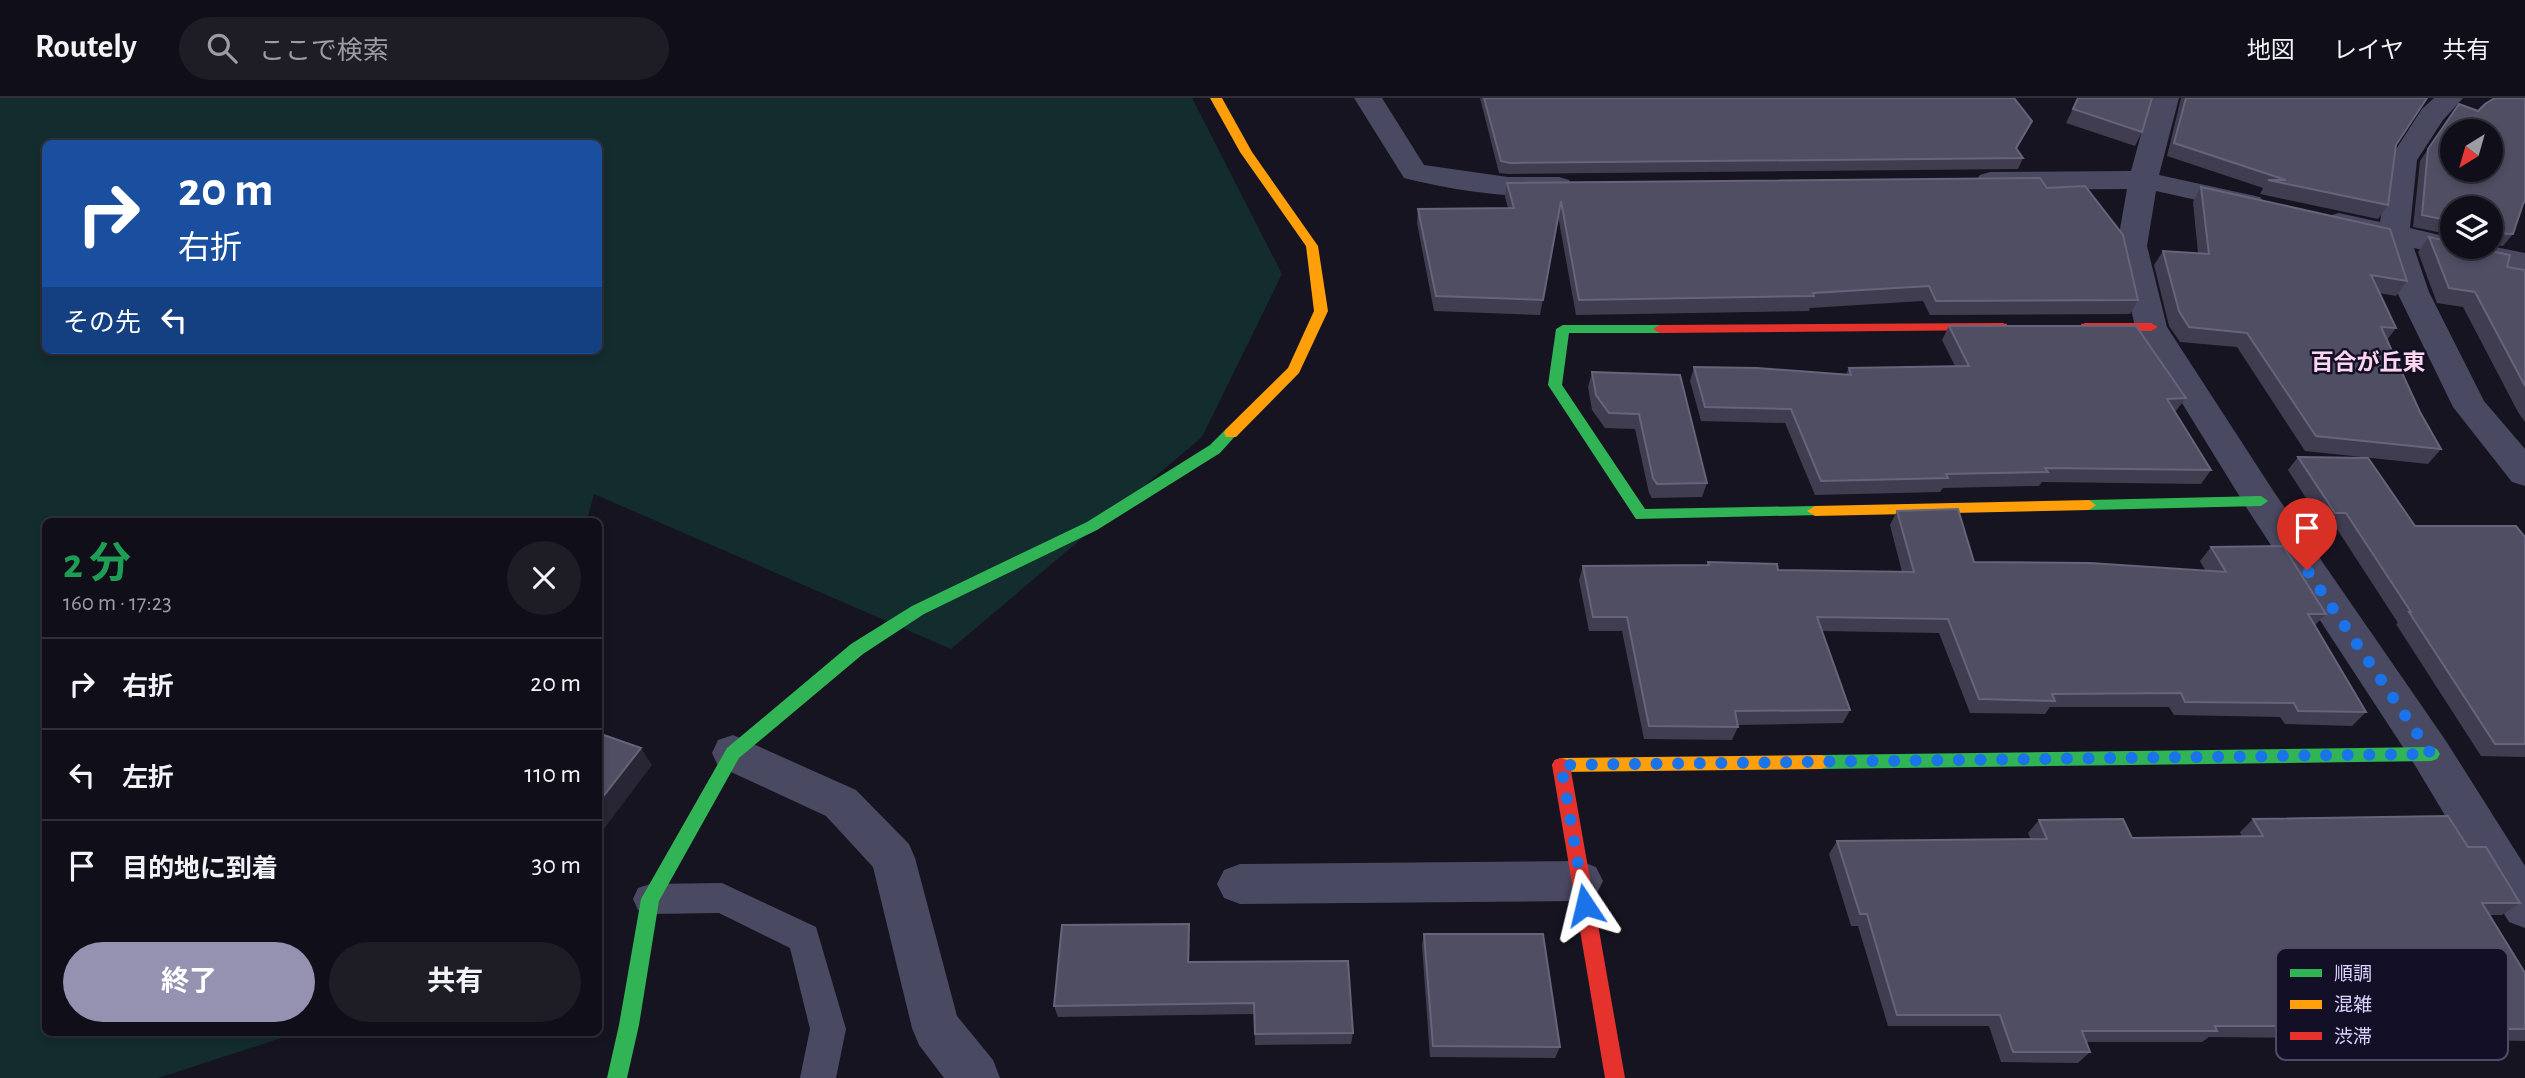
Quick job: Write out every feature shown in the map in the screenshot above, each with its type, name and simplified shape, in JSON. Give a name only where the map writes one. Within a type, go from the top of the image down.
[{"type":"street","points":[[617,1078],[629,1025],[650,899],[733,753],[857,649],[908,616],[1092,526],[1215,449],[1294,370],[1321,311],[1312,246],[1246,152],[1216,98]]},
{"type":"street","points":[[1368,98],[1414,172],[1508,186],[1591,185]]},
{"type":"street","points":[[2165,98],[2143,180],[2132,246],[2151,327],[2261,501],[2431,754],[2525,907]]},
{"type":"street","points":[[2449,98],[2432,115],[2403,160],[2394,234],[2413,292],[2470,407],[2525,473]]},
{"type":"street","points":[[1964,181],[2143,180],[2275,208]]},
{"type":"street","points":[[2315,217],[2525,263]]},
{"type":"street","points":[[2014,327],[1563,329],[1555,385],[1641,515],[2261,501]]},
{"type":"street","points":[[2069,327],[2151,327]]},
{"type":"street","points":[[733,753],[841,803],[893,858],[936,1028],[975,1078]]},
{"type":"street","points":[[1615,1078],[1561,765],[2431,754]]},
{"type":"street","points":[[1240,884],[1580,881]]},
{"type":"lane","points":[[650,899],[722,898],[804,938],[828,1029],[818,1078]]},
{"type":"green space","points":[[0,98],[1192,98],[1282,274],[1202,437],[951,649],[594,494],[588,518],[42,518],[42,1036],[288,1036],[158,1078],[0,1078]]},
{"type":"building","points":[[1484,98],[2014,98],[2032,121],[2016,148],[2023,158],[1510,163],[1501,161]]},
{"type":"building","points":[[2078,98],[2152,98],[2142,132],[2073,109]]},
{"type":"building","points":[[2186,98],[2427,98],[2396,145],[2388,205],[2268,180],[2286,180],[2174,143]]},
{"type":"building","points":[[2495,98],[2525,98],[2525,201],[2513,234],[2503,234],[2503,196],[2440,196],[2440,219],[2422,215],[2428,149],[2440,132],[2440,182],[2503,182],[2503,119],[2449,119],[2459,104],[2478,111]]},
{"type":"building","points":[[2040,178],[2047,188],[2085,186],[2123,235],[2138,300],[1936,301],[1929,286],[1813,293],[1814,296],[1579,300],[1561,201],[1543,300],[1436,296],[1418,209],[1514,208],[1507,183]]},
{"type":"building","points":[[2201,187],[2390,229],[2407,281],[2371,275],[2396,328],[2381,327],[2420,412],[2441,449],[2316,436],[2247,333],[2189,327],[2179,311],[2163,251],[2209,254]]},
{"type":"building","points":[[2429,237],[2440,239],[2440,259],[2503,259],[2503,254],[2510,255],[2507,267],[2525,270],[2525,386],[2475,292],[2449,288]]},
{"type":"building","points":[[1949,326],[2136,326],[2186,398],[2167,399],[2211,470],[2045,468],[2048,472],[1821,481],[1791,409],[1705,407],[1694,367],[1757,368],[1851,375],[1849,368],[1969,366]]},
{"type":"building","points":[[1592,372],[1680,375],[1707,483],[1657,484],[1653,478],[1639,414],[1609,413],[1596,395]]},
{"type":"building","points":[[2298,457],[2368,458],[2415,526],[2516,526],[2525,537],[2525,744],[2495,744],[2346,513],[2335,513]]},
{"type":"building","points":[[1958,509],[1974,562],[2090,563],[2226,572],[2211,547],[2283,546],[2326,614],[2308,614],[2366,712],[2298,711],[2294,703],[2185,702],[2181,693],[2052,694],[2055,701],[1979,699],[1948,619],[1817,617],[1850,710],[1735,711],[1738,727],[1649,726],[1627,617],[1593,617],[1583,566],[1709,565],[1708,562],[1777,564],[1778,570],[1914,572],[1897,511]]},
{"type":"building","points":[[602,734],[641,748],[602,798]]},
{"type":"building","points":[[2448,816],[2468,847],[2486,847],[2520,903],[2482,903],[2525,973],[2525,1029],[2508,1029],[2508,948],[2276,948],[2276,1026],[2215,1026],[2217,1031],[2082,1031],[2090,1052],[2013,1052],[2000,1015],[1897,1015],[1867,914],[1860,914],[1837,841],[2047,839],[2039,820],[2123,819],[2132,838],[2263,836],[2253,819]]},
{"type":"building","points":[[1189,924],[1188,962],[1348,961],[1353,1033],[1255,1034],[1254,1003],[1054,1006],[1062,925]]},
{"type":"building","points":[[1424,934],[1543,934],[1560,1047],[1433,1046]]},
{"type":"traffic: fast","points":[[1660,329],[1563,329],[1555,385],[1641,515],[1815,511]]},
{"type":"traffic: fast","points":[[617,1078],[629,1025],[650,899],[733,753],[857,649],[918,610],[1092,526],[1215,449],[1231,433]]},
{"type":"traffic: fast","points":[[2089,505],[2261,501]]},
{"type":"traffic: fast","points":[[1821,762],[2431,754]]},
{"type":"traffic: slow","points":[[1216,98],[1246,152],[1312,246],[1321,311],[1294,370],[1231,433]]},
{"type":"traffic: slow","points":[[1815,511],[2089,505]]},
{"type":"traffic: slow","points":[[1561,765],[1821,762]]},
{"type":"traffic: jam","points":[[1660,329],[2002,327]]},
{"type":"traffic: jam","points":[[2086,327],[2151,327]]},
{"type":"traffic: jam","points":[[1561,765],[1615,1078]]},
{"type":"district","name":"百合が丘東","points":[[2368,363]]},
{"type":"route","points":[[1585,905],[1561,765],[2431,754],[2307,570]]}]
